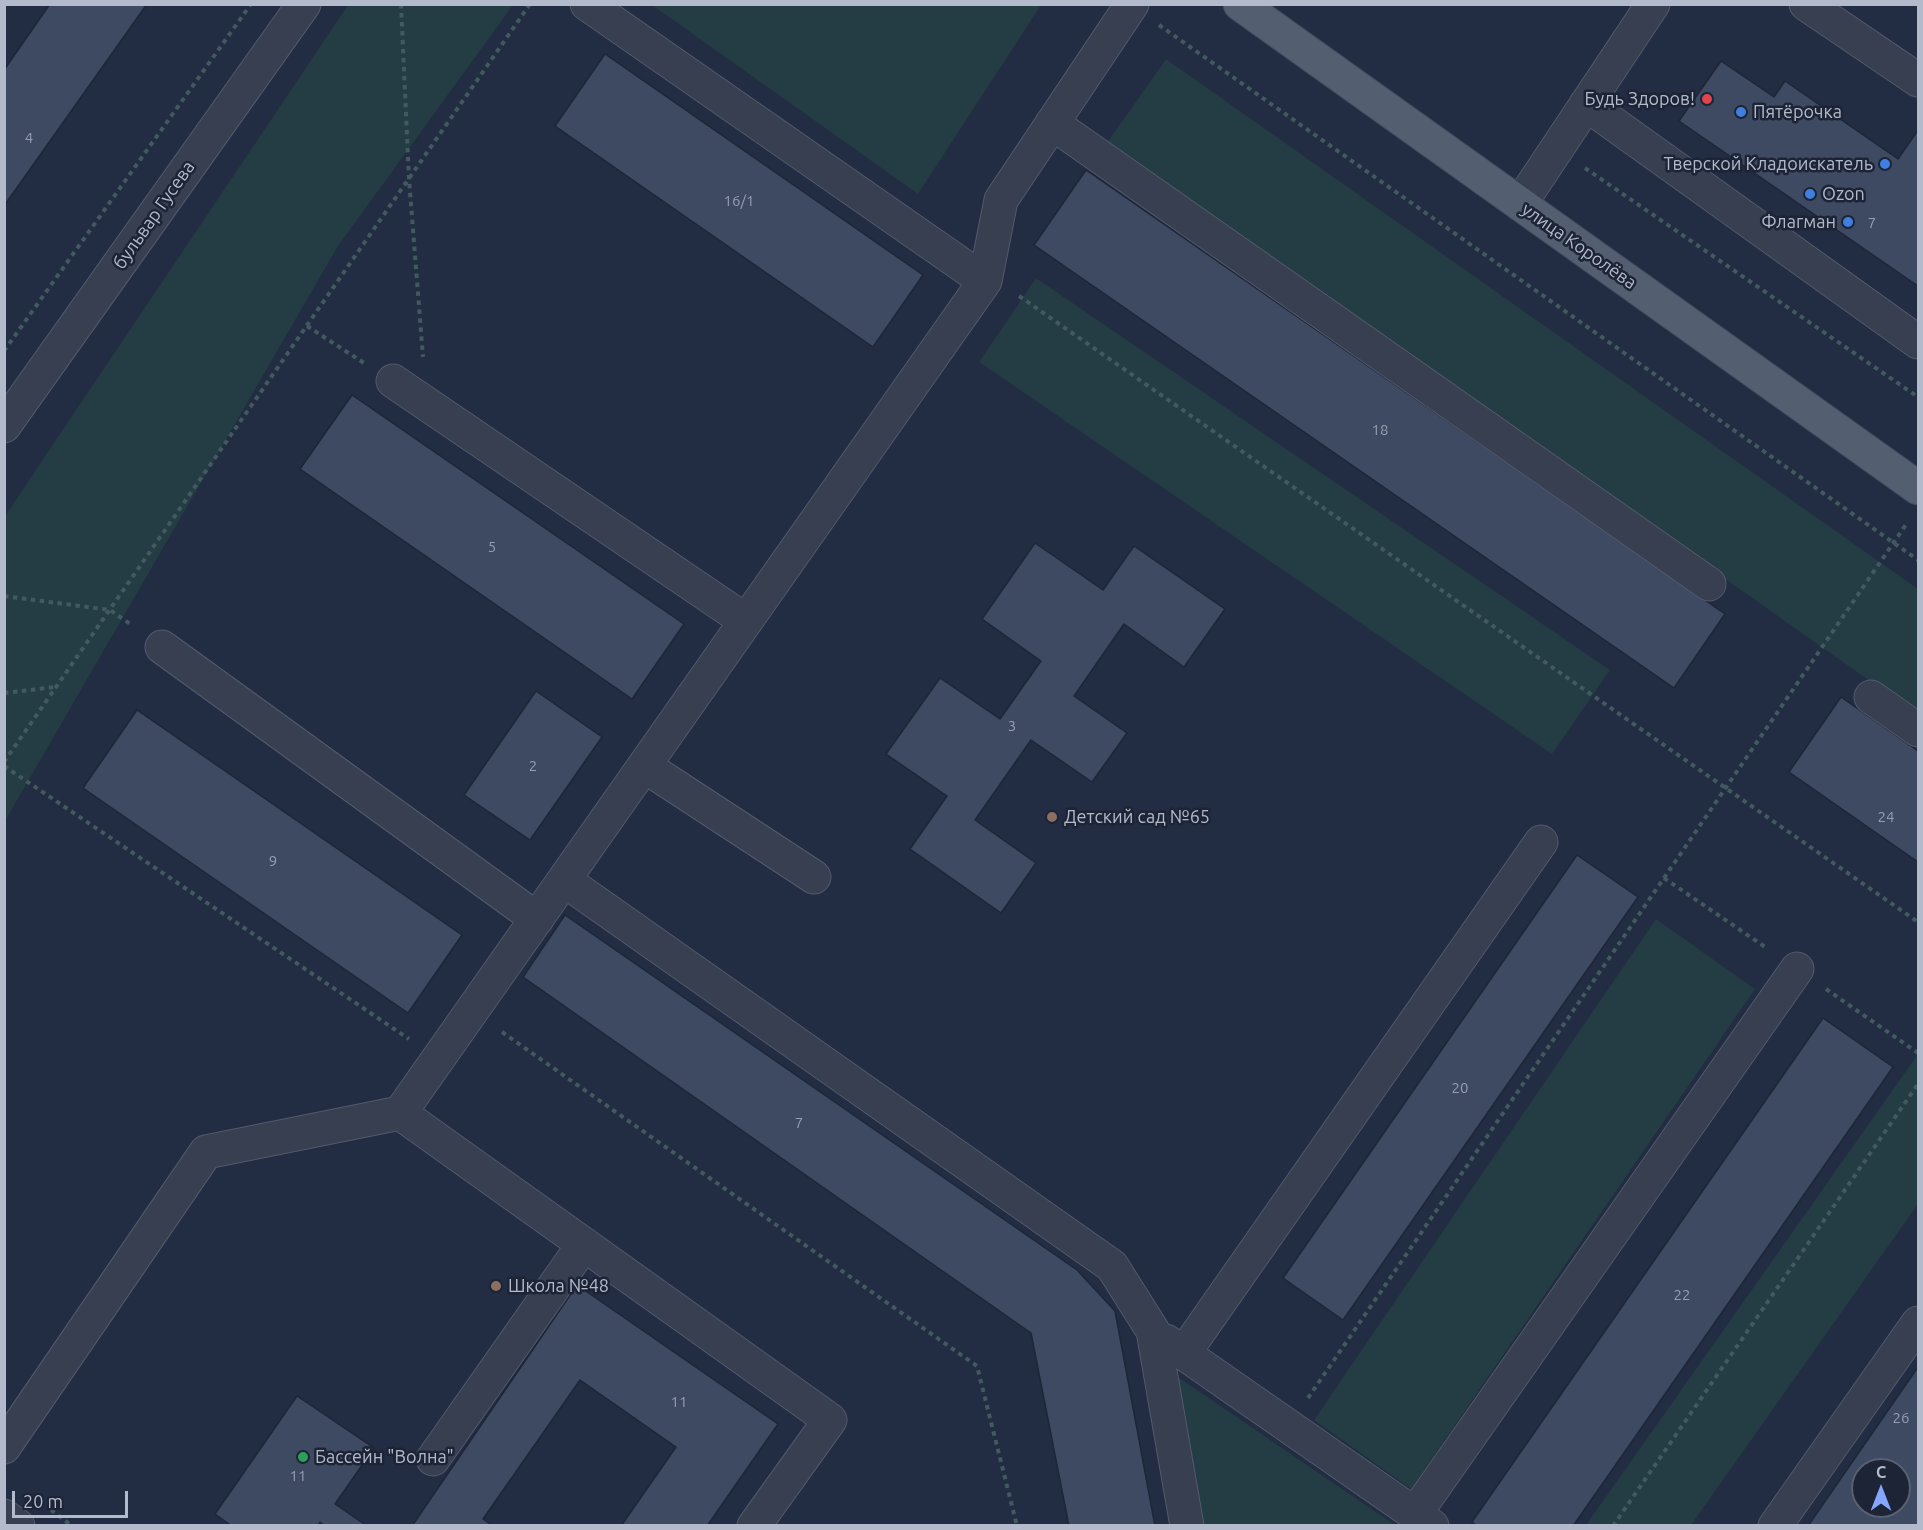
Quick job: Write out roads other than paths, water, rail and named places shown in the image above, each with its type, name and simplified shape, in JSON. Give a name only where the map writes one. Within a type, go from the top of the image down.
[{"type":"main road","name":"улица Королёва","points":[[1240,4],[1520,204],[1915,501]]},
{"type":"street","name":"бульвар Гусева","points":[[4,426],[304,4]]},
{"type":"street","points":[[587,4],[985,277]]},
{"type":"street","points":[[1520,204],[1653,4]]},
{"type":"street","points":[[1806,4],[1918,80]]},
{"type":"street","points":[[4,1447],[206,1152],[400,1113],[646,766],[985,277],[1001,200],[1132,5]]},
{"type":"street","points":[[1586,104],[1918,342]]},
{"type":"street","points":[[1052,123],[1709,584]]},
{"type":"street","points":[[393,381],[746,621]]},
{"type":"street","points":[[162,647],[537,919]]},
{"type":"street","points":[[1871,697],[1918,730]]},
{"type":"street","points":[[646,766],[814,877]]},
{"type":"street","points":[[1184,1353],[1541,842]]},
{"type":"street","points":[[564,880],[1112,1266],[1153,1331],[1187,1526]]},
{"type":"street","points":[[1153,1331],[1423,1520],[1797,969]]},
{"type":"street","points":[[400,1113],[830,1420],[754,1526]]},
{"type":"street","points":[[433,1459],[584,1244]]},
{"type":"street","points":[[1774,1526],[1918,1323]]},
{"type":"street","points":[[4,1516],[18,1526]]},
{"type":"place","name":"Будь Здоров!","points":[[1707,99]]},
{"type":"place","name":"Пятёрочка","points":[[1741,112]]},
{"type":"place","name":"Тверской Кладоискатель","points":[[1885,164]]},
{"type":"place","name":"Ozon","points":[[1810,194]]},
{"type":"place","name":"Флагман","points":[[1848,222]]},
{"type":"place","name":"Детский сад №65","points":[[1052,817]]},
{"type":"place","name":"Школа №48","points":[[496,1286]]},
{"type":"place","name":"Бассейн \"Волна\"","points":[[303,1457]]}]
